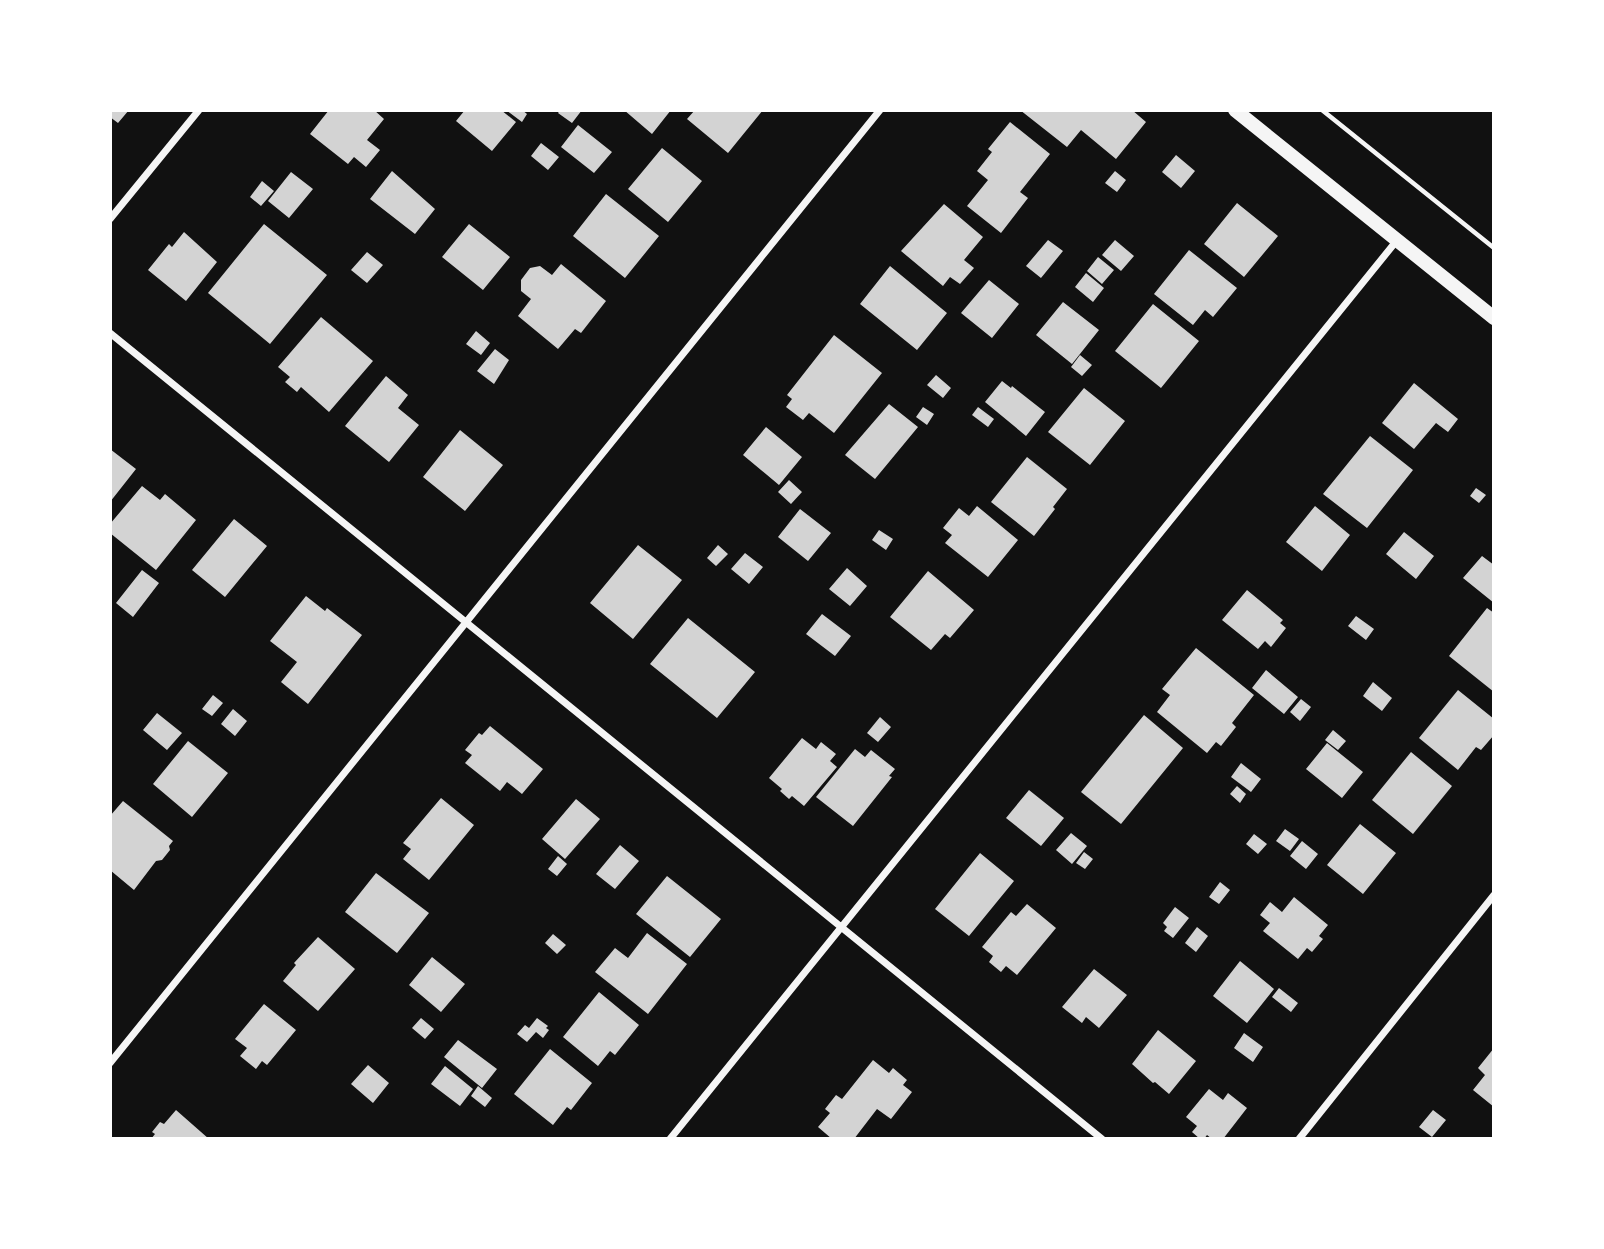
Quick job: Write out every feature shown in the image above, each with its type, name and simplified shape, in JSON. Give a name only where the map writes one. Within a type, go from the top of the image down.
[{"type":"main road","points":[[1235,110],[1494,318]]},
{"type":"street","points":[[110,219],[198,110]]},
{"type":"street","points":[[110,1063],[880,110]]},
{"type":"street","points":[[670,1139],[1398,239]]},
{"type":"street","points":[[110,333],[1102,1139]]},
{"type":"street","points":[[1299,1139],[1494,895]]},
{"type":"path","points":[[1322,110],[1494,248]]},
{"type":"building","points":[[110,110],[129,110],[118,123],[110,117]]},
{"type":"building","points":[[329,110],[374,110],[384,119],[367,140],[380,150],[366,167],[354,157],[348,164],[310,134]]},
{"type":"building","points":[[465,110],[501,110],[516,122],[492,151],[456,121]]},
{"type":"building","points":[[506,110],[522,110],[527,114],[522,122]]},
{"type":"building","points":[[560,110],[582,110],[572,123],[558,113]]},
{"type":"building","points":[[624,110],[671,110],[652,134]]},
{"type":"building","points":[[695,110],[763,110],[728,153],[687,119]]},
{"type":"building","points":[[1020,110],[1132,110],[1146,122],[1116,159],[1081,130],[1067,147]]},
{"type":"building","points":[[1010,122],[1050,154],[1020,192],[1028,198],[1001,233],[967,206],[988,180],[977,171],[992,152],[988,149]]},
{"type":"building","points":[[578,125],[612,152],[594,173],[561,147]]},
{"type":"building","points":[[541,143],[559,157],[548,170],[531,156]]},
{"type":"building","points":[[662,148],[702,181],[668,222],[628,189]]},
{"type":"building","points":[[1176,155],[1195,171],[1181,188],[1162,172]]},
{"type":"building","points":[[392,171],[435,209],[415,234],[370,199]]},
{"type":"building","points":[[1115,171],[1126,180],[1117,192],[1105,183]]},
{"type":"building","points":[[291,172],[313,189],[289,218],[268,201]]},
{"type":"building","points":[[262,181],[274,191],[261,206],[250,197]]},
{"type":"building","points":[[606,194],[659,236],[625,278],[573,236]]},
{"type":"building","points":[[1237,203],[1278,236],[1244,277],[1204,244]]},
{"type":"building","points":[[944,204],[983,237],[964,260],[974,268],[960,284],[950,277],[943,286],[901,251]]},
{"type":"building","points":[[264,224],[327,275],[270,344],[208,293]]},
{"type":"building","points":[[469,224],[510,257],[483,290],[442,257]]},
{"type":"building","points":[[184,232],[217,262],[186,301],[148,270],[169,244],[172,247]]},
{"type":"building","points":[[1048,240],[1063,251],[1041,278],[1026,266]]},
{"type":"building","points":[[1115,240],[1134,256],[1121,271],[1102,255]]},
{"type":"building","points":[[1189,250],[1237,288],[1213,317],[1205,310],[1193,325],[1154,294]]},
{"type":"building","points":[[367,252],[383,265],[367,283],[351,270]]},
{"type":"building","points":[[1098,257],[1114,270],[1102,284],[1087,271]]},
{"type":"building","points":[[561,264],[606,301],[581,333],[575,329],[558,349],[518,316],[531,299],[521,291],[521,280],[530,268],[540,266],[552,275]]},
{"type":"building","points":[[890,266],[947,313],[917,350],[860,304]]},
{"type":"building","points":[[1086,273],[1104,288],[1093,302],[1075,287]]},
{"type":"building","points":[[989,280],[1019,304],[992,338],[961,313]]},
{"type":"building","points":[[1063,302],[1099,330],[1072,364],[1036,335]]},
{"type":"building","points":[[1153,304],[1199,341],[1161,388],[1115,351]]},
{"type":"building","points":[[321,317],[373,361],[329,412],[301,387],[297,392],[285,382],[290,377],[278,367]]},
{"type":"building","points":[[476,331],[490,343],[481,355],[466,344]]},
{"type":"building","points":[[834,335],[882,373],[834,433],[809,413],[803,420],[786,407],[792,399],[787,395]]},
{"type":"building","points":[[495,349],[509,360],[494,384],[477,371]]},
{"type":"building","points":[[1080,355],[1092,365],[1082,376],[1071,367]]},
{"type":"building","points":[[936,375],[951,388],[943,398],[927,385]]},
{"type":"building","points":[[386,376],[408,395],[398,408],[419,425],[389,462],[345,426]]},
{"type":"building","points":[[1002,381],[1045,412],[1026,436],[985,402]]},
{"type":"building","points":[[1414,383],[1458,419],[1448,432],[1436,423],[1414,449],[1382,423]]},
{"type":"building","points":[[1084,388],[1125,421],[1090,465],[1048,432]]},
{"type":"building","points":[[889,404],[918,427],[875,479],[845,455]]},
{"type":"building","points":[[923,407],[934,414],[927,425],[916,417]]},
{"type":"building","points":[[978,407],[994,419],[988,427],[972,415]]},
{"type":"building","points":[[766,427],[802,457],[779,485],[743,455]]},
{"type":"building","points":[[460,430],[503,465],[465,511],[423,477]]},
{"type":"building","points":[[1370,436],[1413,470],[1367,528],[1323,494]]},
{"type":"building","points":[[110,449],[136,469],[110,502]]},
{"type":"building","points":[[1027,457],[1067,489],[1034,536],[991,502]]},
{"type":"building","points":[[789,480],[802,492],[791,504],[778,492]]},
{"type":"building","points":[[142,486],[160,500],[165,494],[196,520],[156,570],[110,533],[110,524]]},
{"type":"building","points":[[1476,488],[1486,495],[1479,503],[1470,496]]},
{"type":"building","points":[[977,506],[1018,540],[988,577],[945,543],[952,535],[943,528],[959,508],[969,516]]},
{"type":"building","points":[[1315,506],[1350,535],[1322,571],[1286,542]]},
{"type":"building","points":[[800,509],[831,533],[808,561],[778,537]]},
{"type":"building","points":[[234,519],[267,546],[225,597],[192,570]]},
{"type":"building","points":[[879,530],[893,539],[886,550],[872,540]]},
{"type":"building","points":[[1404,532],[1434,556],[1416,579],[1386,554]]},
{"type":"building","points":[[638,545],[682,580],[633,639],[590,603]]},
{"type":"building","points":[[718,545],[728,554],[716,566],[707,558]]},
{"type":"building","points":[[745,553],[763,567],[749,584],[731,569]]},
{"type":"building","points":[[1482,556],[1494,565],[1494,603],[1463,578]]},
{"type":"building","points":[[847,568],[867,586],[850,606],[829,589]]},
{"type":"building","points":[[142,570],[159,583],[133,617],[116,603]]},
{"type":"building","points":[[928,571],[974,610],[950,638],[945,634],[931,650],[890,617]]},
{"type":"building","points":[[1247,590],[1283,620],[1280,623],[1286,628],[1271,647],[1265,641],[1258,649],[1222,620]]},
{"type":"building","points":[[306,596],[325,611],[327,608],[362,635],[308,704],[281,682],[297,662],[270,641]]},
{"type":"building","points":[[1487,608],[1494,613],[1494,692],[1449,656]]},
{"type":"building","points":[[822,614],[851,636],[835,656],[806,634]]},
{"type":"building","points":[[1356,616],[1374,629],[1366,640],[1348,626]]},
{"type":"building","points":[[688,618],[755,672],[717,718],[650,664]]},
{"type":"building","points":[[1196,648],[1254,695],[1232,723],[1236,727],[1221,746],[1216,742],[1207,753],[1157,712],[1170,695],[1162,689]]},
{"type":"building","points":[[1266,670],[1298,697],[1284,714],[1252,688]]},
{"type":"building","points":[[1373,682],[1392,698],[1382,711],[1363,696]]},
{"type":"building","points":[[1458,690],[1494,719],[1494,735],[1481,750],[1476,747],[1458,770],[1419,738]]},
{"type":"building","points":[[213,695],[223,703],[212,716],[202,709]]},
{"type":"building","points":[[1301,699],[1311,707],[1300,721],[1290,712]]},
{"type":"building","points":[[233,709],[247,721],[235,736],[221,724]]},
{"type":"building","points":[[157,713],[182,733],[167,750],[143,730]]},
{"type":"building","points":[[1144,715],[1183,748],[1121,824],[1081,792]]},
{"type":"building","points":[[880,717],[891,727],[878,742],[867,733]]},
{"type":"building","points":[[490,726],[543,769],[522,794],[507,782],[500,791],[465,763],[472,755],[465,750],[479,733],[482,735]]},
{"type":"building","points":[[1333,730],[1346,741],[1338,750],[1325,740]]},
{"type":"building","points":[[802,738],[816,749],[821,742],[836,754],[830,761],[837,767],[804,806],[792,796],[789,799],[769,778]]},
{"type":"building","points":[[188,741],[228,773],[192,817],[153,784]]},
{"type":"building","points":[[1327,743],[1363,772],[1342,798],[1306,769]]},
{"type":"building","points":[[855,749],[865,757],[871,750],[895,769],[889,776],[892,777],[853,826],[816,797]]},
{"type":"building","points":[[1411,752],[1452,786],[1413,834],[1372,800]]},
{"type":"building","points":[[1241,763],[1261,779],[1251,792],[1231,777]]},
{"type":"building","points":[[1237,786],[1246,794],[1240,803],[1230,794]]},
{"type":"building","points":[[1029,790],[1064,818],[1041,846],[1006,818]]},
{"type":"building","points":[[441,798],[474,825],[429,880],[403,859],[411,849],[403,843]]},
{"type":"building","points":[[576,799],[600,819],[565,859],[542,839]]},
{"type":"building","points":[[123,801],[173,841],[169,846],[170,850],[162,860],[156,861],[134,890],[110,870],[110,816]]},
{"type":"building","points":[[1360,824],[1396,853],[1363,894],[1327,865]]},
{"type":"building","points":[[1285,829],[1299,839],[1290,851],[1276,841]]},
{"type":"building","points":[[1071,833],[1087,846],[1072,864],[1056,850]]},
{"type":"building","points":[[1254,834],[1267,844],[1258,854],[1246,844]]},
{"type":"building","points":[[1302,841],[1318,854],[1306,869],[1290,856]]},
{"type":"building","points":[[620,845],[639,861],[615,889],[596,874]]},
{"type":"building","points":[[1084,852],[1093,859],[1085,869],[1076,863]]},
{"type":"building","points":[[980,853],[1014,881],[969,936],[935,909]]},
{"type":"building","points":[[558,856],[567,864],[557,876],[548,869]]},
{"type":"building","points":[[376,873],[429,913],[397,953],[345,912]]},
{"type":"building","points":[[667,876],[721,919],[690,957],[636,914]]},
{"type":"building","points":[[1220,882],[1230,890],[1219,904],[1209,897]]},
{"type":"building","points":[[1294,897],[1328,925],[1319,936],[1323,939],[1312,952],[1307,948],[1298,959],[1263,931],[1270,923],[1260,915],[1270,902],[1282,912]]},
{"type":"building","points":[[1027,904],[1056,928],[1017,975],[1006,966],[1001,972],[989,962],[993,956],[982,947],[1011,912],[1016,916]]},
{"type":"building","points":[[1175,907],[1189,918],[1173,938],[1164,931],[1167,927],[1163,923]]},
{"type":"building","points":[[1197,927],[1208,936],[1196,952],[1185,943]]},
{"type":"building","points":[[647,933],[687,964],[648,1014],[595,972],[615,948],[628,958]]},
{"type":"building","points":[[553,934],[566,945],[557,954],[545,943]]},
{"type":"building","points":[[318,937],[355,969],[318,1011],[283,981],[296,965],[294,963]]},
{"type":"building","points":[[432,957],[465,984],[441,1012],[409,985]]},
{"type":"building","points":[[1240,961],[1274,989],[1247,1023],[1213,996]]},
{"type":"building","points":[[1094,969],[1127,995],[1099,1028],[1086,1017],[1082,1023],[1062,1007]]},
{"type":"building","points":[[1279,988],[1298,1003],[1291,1012],[1272,997]]},
{"type":"building","points":[[599,992],[639,1025],[615,1055],[610,1051],[598,1066],[563,1037]]},
{"type":"building","points":[[264,1004],[296,1030],[267,1065],[262,1061],[256,1069],[240,1056],[247,1048],[235,1039]]},
{"type":"building","points":[[421,1018],[434,1029],[425,1039],[412,1028]]},
{"type":"building","points":[[537,1018],[548,1026],[546,1028],[549,1030],[543,1038],[536,1032],[527,1042],[517,1034],[525,1025],[529,1028]]},
{"type":"building","points":[[1158,1030],[1196,1061],[1169,1094],[1132,1064]]},
{"type":"building","points":[[1244,1033],[1263,1047],[1253,1062],[1234,1048]]},
{"type":"building","points":[[458,1040],[497,1069],[482,1088],[444,1057]]},
{"type":"building","points":[[1494,1048],[1494,1107],[1473,1090],[1485,1075],[1478,1068]]},
{"type":"building","points":[[550,1049],[592,1083],[571,1110],[567,1107],[553,1125],[514,1094]]},
{"type":"building","points":[[873,1060],[889,1073],[893,1068],[907,1080],[903,1085],[912,1092],[891,1119],[877,1109],[854,1139],[832,1139],[818,1127],[830,1113],[825,1109],[836,1095],[842,1099]]},
{"type":"building","points":[[368,1065],[389,1083],[373,1103],[351,1084]]},
{"type":"building","points":[[445,1066],[473,1089],[460,1106],[431,1084]]},
{"type":"building","points":[[478,1086],[492,1098],[485,1107],[471,1096]]},
{"type":"building","points":[[1209,1089],[1223,1100],[1228,1093],[1247,1108],[1223,1139],[1212,1139],[1207,1135],[1200,1139],[1192,1132],[1197,1126],[1186,1117]]},
{"type":"building","points":[[176,1110],[209,1139],[151,1139],[155,1134],[152,1132],[160,1122],[164,1124]]},
{"type":"building","points":[[1433,1110],[1446,1120],[1432,1137],[1419,1127]]}]
